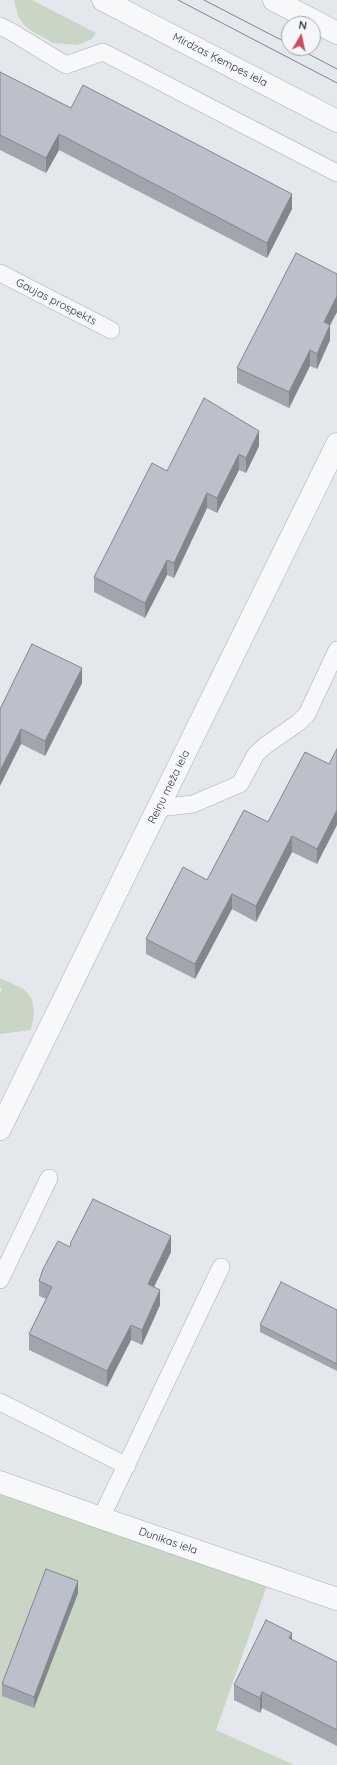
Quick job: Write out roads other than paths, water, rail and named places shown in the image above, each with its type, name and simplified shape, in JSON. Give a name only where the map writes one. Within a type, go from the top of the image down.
[{"type":"street","name":"Mirdzas Ķempes iela","points":[[103,0],[337,121]]},
{"type":"street","points":[[274,0],[337,33]]},
{"type":"street","name":"Reiņu meža iela","points":[[0,1129],[337,444]]},
{"type":"street","name":"Dunikas iela","points":[[0,1482],[337,1599]]},
{"type":"lane","points":[[0,26],[66,65],[103,52],[337,173]]},
{"type":"lane","name":"Gaujas prospekts","points":[[0,273],[111,330]]},
{"type":"lane","points":[[159,808],[193,804],[240,784],[256,754],[266,745],[298,723],[307,714],[337,650]]},
{"type":"lane","points":[[0,1280],[49,1178]]},
{"type":"lane","points":[[101,1518],[221,1267]]},
{"type":"lane","points":[[0,1402],[127,1466]]},
{"type":"tram line","points":[[178,0],[337,83]]},
{"type":"tram line","points":[[204,0],[281,40]]},
{"type":"tram line","points":[[312,56],[337,69]]}]
